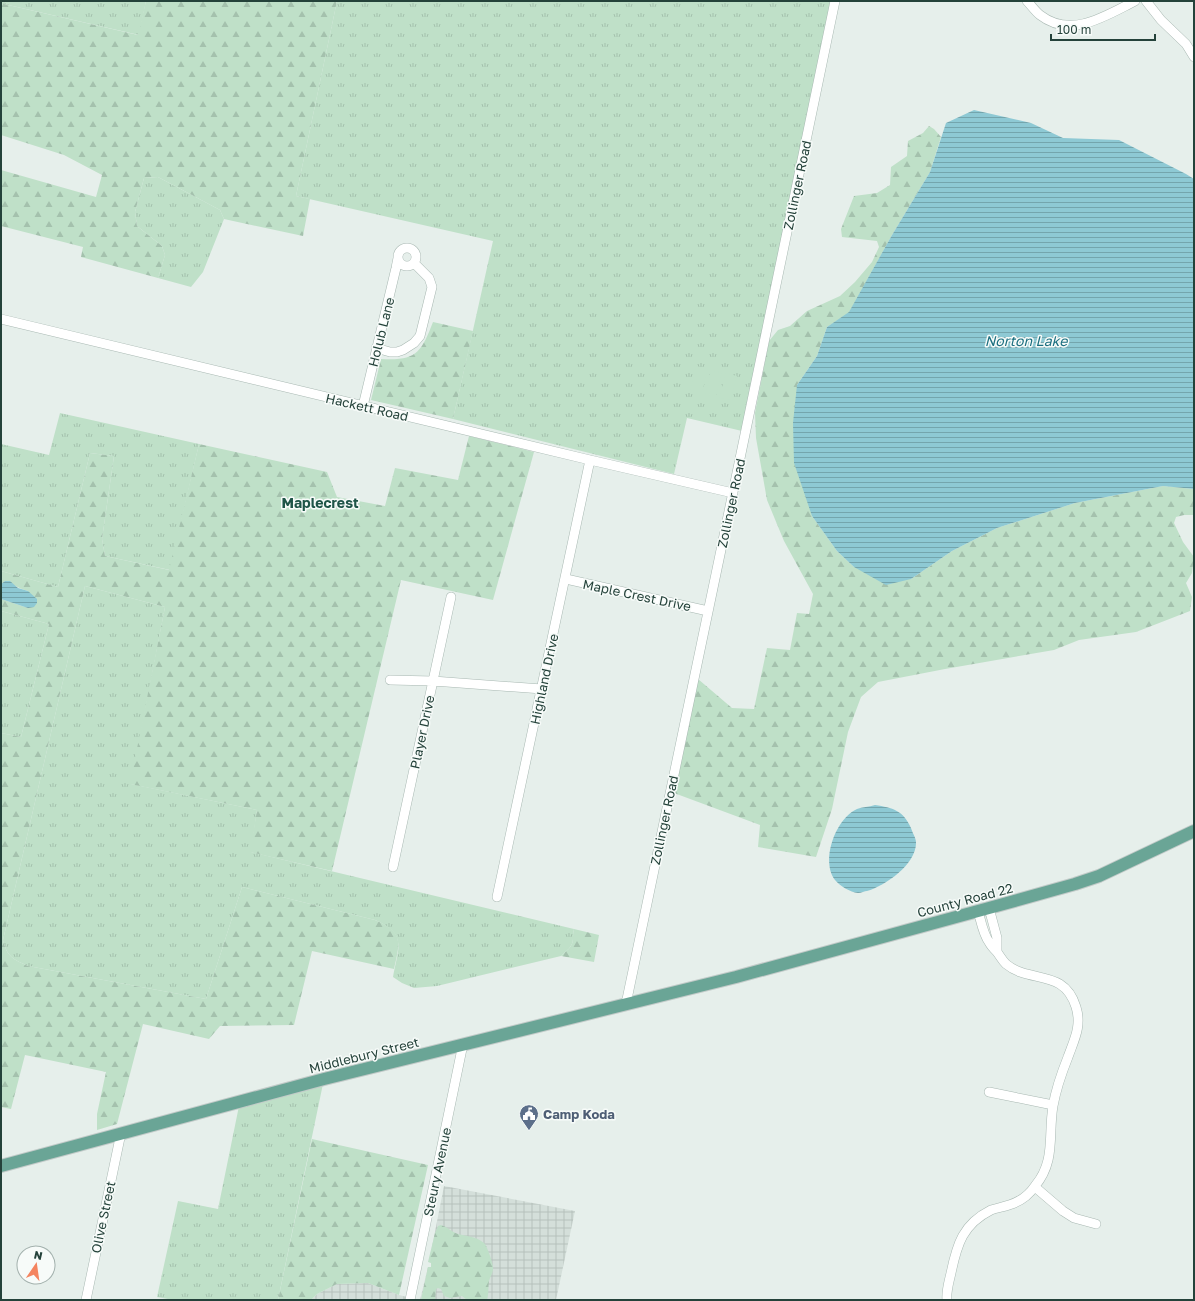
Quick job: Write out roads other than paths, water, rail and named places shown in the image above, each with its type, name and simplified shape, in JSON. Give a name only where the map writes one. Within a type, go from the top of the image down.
[{"type":"main road","name":"County Road 22","points":[[736,977],[1075,884],[1099,876],[1194,831]]},
{"type":"main road","name":"Middlebury Street","points":[[1,1166],[324,1079],[736,977]]},
{"type":"street","name":"Zollinger Road","points":[[626,1004],[835,1]]},
{"type":"street","points":[[1027,1],[1039,14],[1052,22],[1069,26],[1093,22],[1135,1]]},
{"type":"street","points":[[1146,1],[1161,20],[1186,44],[1194,57]]},
{"type":"street","points":[[409,247],[416,253],[416,259],[410,266],[403,265],[398,261],[398,258],[401,250],[409,247]]},
{"type":"street","name":"Holub Lane","points":[[363,406],[398,258]]},
{"type":"street","points":[[376,348],[390,352],[397,352],[414,343],[420,336],[432,287],[430,278],[414,263]]},
{"type":"street","name":"Hackett Road","points":[[1,319],[733,493]]},
{"type":"street","name":"Highland Drive","points":[[498,897],[590,460]]},
{"type":"street","name":"Maple Crest Drive","points":[[566,579],[708,611]]},
{"type":"street","name":"Player Drive","points":[[394,867],[450,597]]},
{"type":"street","points":[[390,680],[433,681],[542,689]]},
{"type":"street","points":[[947,1300],[948,1287],[956,1249],[966,1229],[974,1221],[992,1210],[1022,1199],[1035,1187],[1044,1173],[1048,1164],[1051,1149],[1053,1105],[1068,1056],[1077,1034],[1077,1008],[1070,994],[1056,982],[1047,978],[1020,972],[1004,962],[988,941],[983,910]]},
{"type":"street","name":"Steury Avenue","points":[[410,1300],[463,1044]]},
{"type":"street","points":[[989,1092],[1053,1105]]},
{"type":"street","name":"Olive Street","points":[[86,1300],[121,1133]]},
{"type":"street","points":[[1035,1187],[1063,1211],[1074,1218],[1096,1224]]},
{"type":"water","name":"Norton Lake","points":[[974,110],[1031,123],[1063,138],[1119,140],[1194,179],[1194,489],[1163,486],[1075,503],[997,528],[952,551],[911,579],[886,585],[854,567],[837,551],[812,516],[794,463],[793,423],[797,385],[817,356],[827,327],[849,312],[892,235],[930,172],[946,123]]},
{"type":"water","points":[[5,581],[10,581],[18,588],[28,591],[37,599],[37,603],[34,607],[28,608],[1,599],[1,584]]},
{"type":"water","points":[[875,805],[887,807],[897,811],[905,817],[916,842],[915,850],[906,866],[899,873],[874,888],[858,893],[845,888],[835,880],[831,872],[829,862],[832,841],[837,830],[849,814],[857,809]]},
{"type":"place","name":"Camp Koda","points":[[529,1131]]},
{"type":"district","name":"Maplecrest","points":[[320,503]]}]
